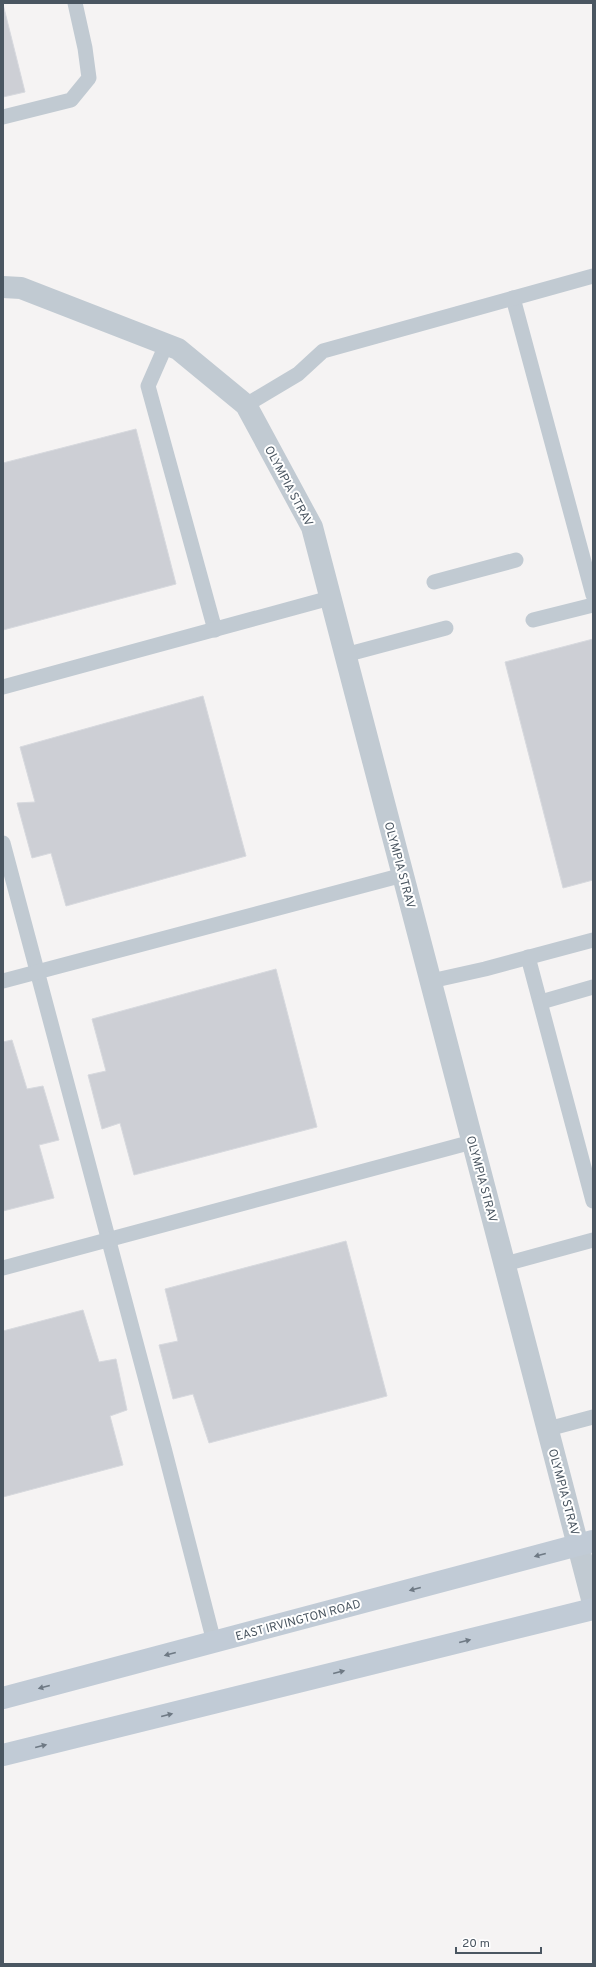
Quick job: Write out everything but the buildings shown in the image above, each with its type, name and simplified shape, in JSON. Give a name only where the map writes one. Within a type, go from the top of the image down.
[{"type":"main road","name":"EAST IRVINGTON ROAD","points":[[3,1698],[585,1543]]},
{"type":"main road","points":[[3,1755],[593,1609]]},
{"type":"street","name":"OLYMPIA STRAV","points":[[3,287],[21,288],[178,349],[246,405],[312,527],[548,1429],[585,1543],[593,1603]]},
{"type":"lane","points":[[3,117],[71,100],[89,78],[85,48],[75,3]]},
{"type":"lane","points":[[246,405],[298,374],[323,351],[593,276]]},
{"type":"lane","points":[[513,298],[593,596]]},
{"type":"lane","points":[[166,345],[148,386],[215,630]]},
{"type":"lane","points":[[434,582],[516,560]]},
{"type":"lane","points":[[3,687],[330,598]]},
{"type":"lane","points":[[533,620],[593,604]]},
{"type":"lane","points":[[345,655],[446,628]]},
{"type":"lane","points":[[3,843],[214,1642]]},
{"type":"lane","points":[[3,981],[403,875]]},
{"type":"lane","points":[[430,981],[485,969],[593,940]]},
{"type":"lane","points":[[528,957],[593,1201]]},
{"type":"lane","points":[[541,1002],[593,988]]},
{"type":"lane","points":[[3,1268],[472,1142]]},
{"type":"lane","points":[[505,1264],[593,1242]]},
{"type":"lane","points":[[548,1429],[593,1417]]}]
